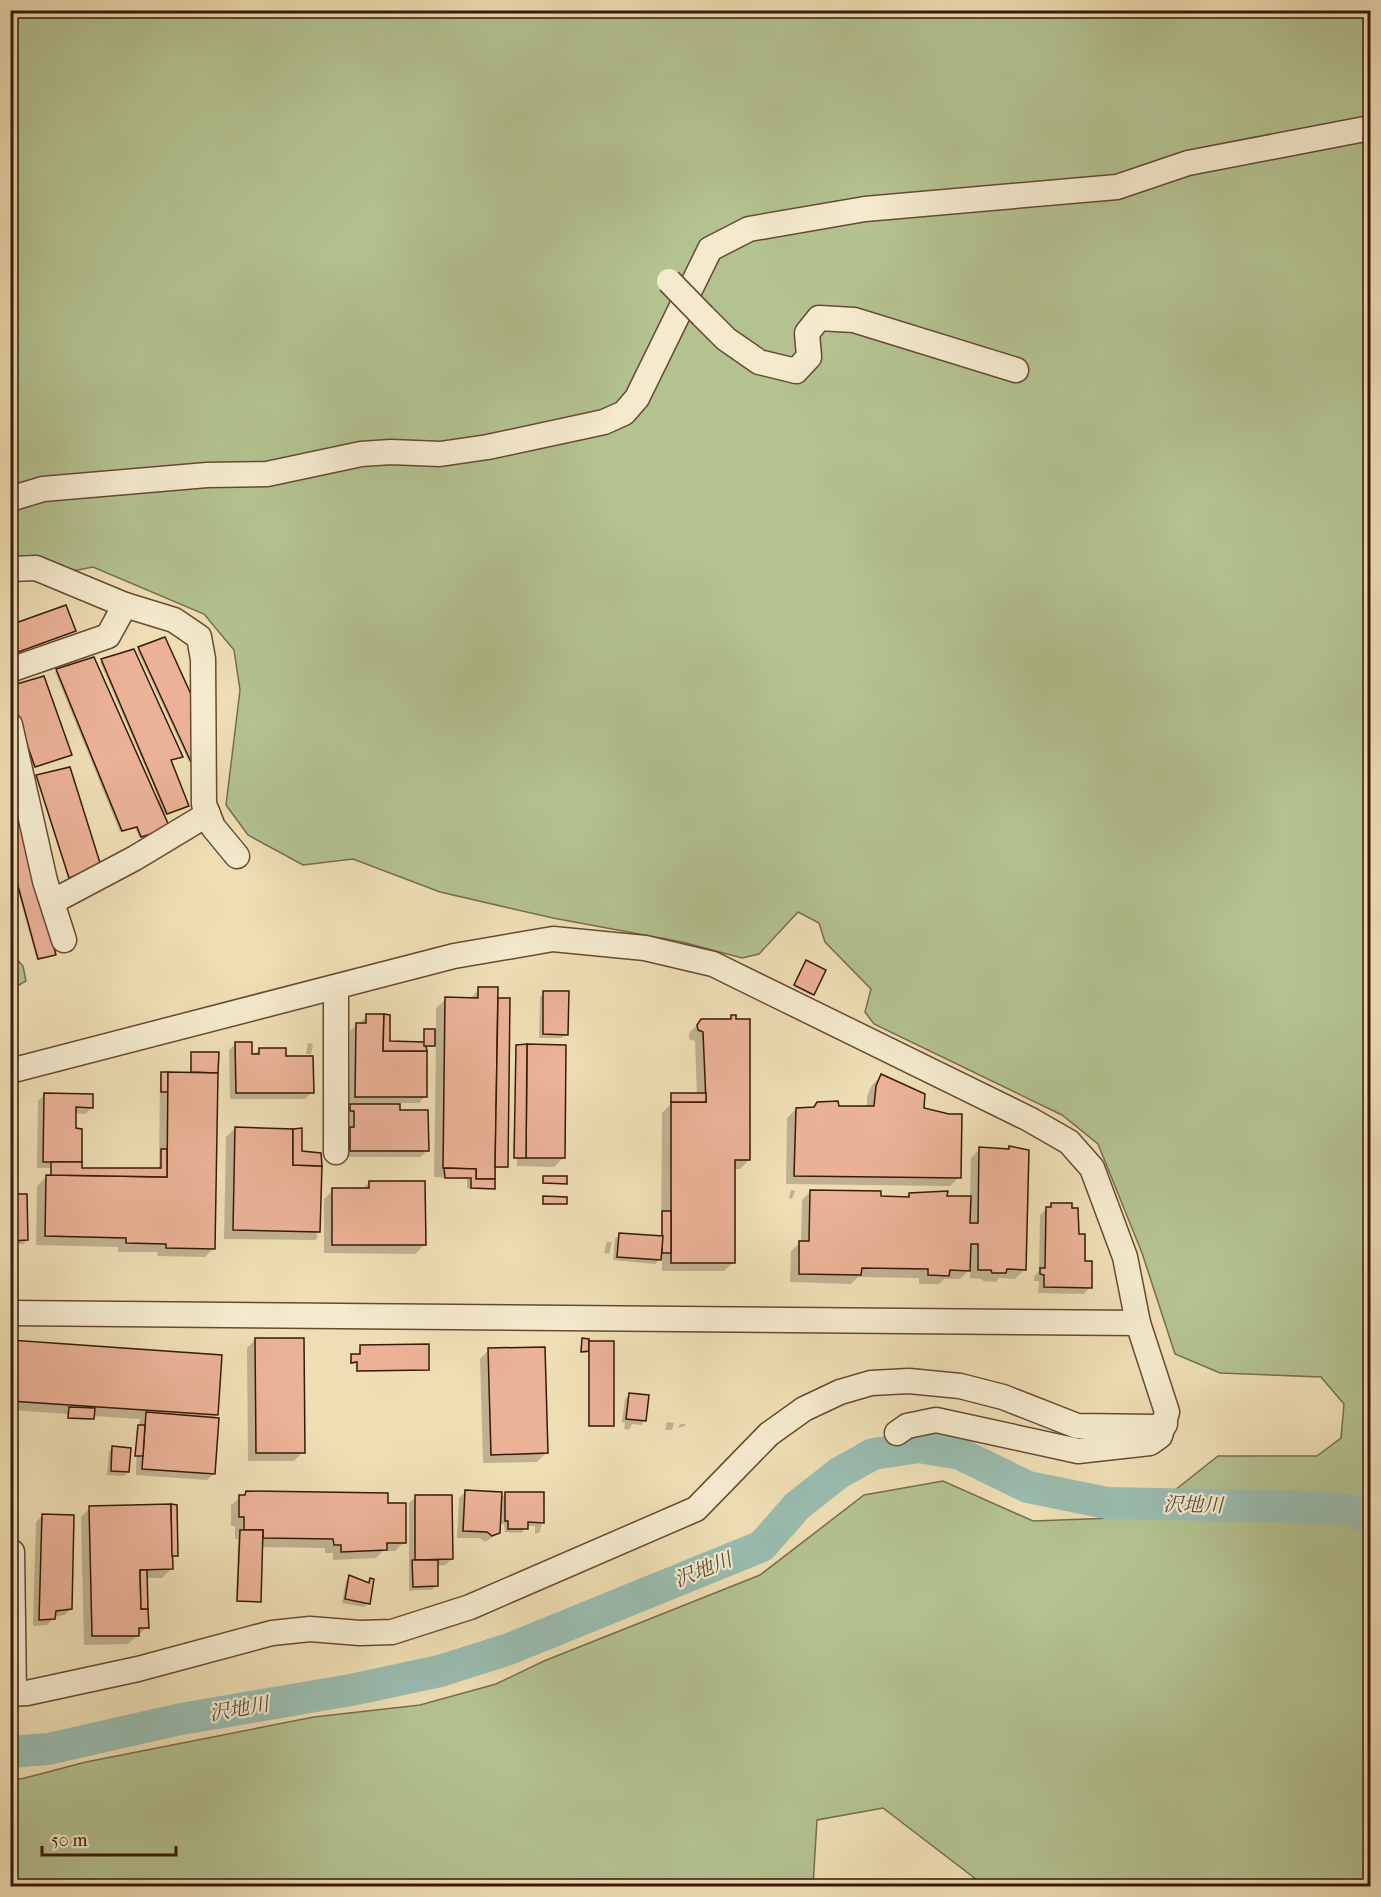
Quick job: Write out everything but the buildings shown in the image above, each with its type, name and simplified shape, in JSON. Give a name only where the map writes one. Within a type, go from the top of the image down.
[{"type":"street","points":[[10,499],[43,489],[207,475],[267,474],[361,454],[391,452],[441,454],[604,422],[624,413],[637,398],[710,249],[749,229],[865,209],[1117,187],[1188,163],[1371,128]]},
{"type":"street","points":[[669,281],[726,339],[759,362],[796,371],[809,357],[810,346],[807,333],[819,318],[854,320],[1016,370]]},
{"type":"street","points":[[10,569],[36,567],[125,605],[174,620],[199,637],[203,658],[204,804],[213,827],[237,856]]},
{"type":"street","points":[[10,670],[108,636],[125,605]]},
{"type":"street","points":[[10,725],[52,902],[64,939]]},
{"type":"street","points":[[52,902],[135,858],[208,814]]},
{"type":"street","points":[[10,1071],[454,956],[553,939],[645,948],[713,964],[1029,1119],[1069,1142],[1092,1168],[1125,1257],[1138,1323],[1167,1412],[1160,1436],[1150,1443],[1078,1451],[936,1420],[907,1426],[897,1433]]},
{"type":"street","points":[[336,987],[336,1152]]},
{"type":"street","points":[[10,1313],[1138,1323]]},
{"type":"street","points":[[12,1552],[12,1693],[138,1669],[272,1633],[310,1629],[392,1632],[470,1607],[696,1509],[769,1434],[804,1409],[840,1392],[872,1383],[909,1381],[960,1386],[1003,1397],[1077,1426],[1155,1427],[1165,1424]]},
{"type":"green space","points":[[11,11],[1370,11],[1370,1886],[985,1886],[883,1808],[817,1820],[813,1886],[11,1886],[10,1778],[21,1779],[86,1762],[314,1717],[420,1705],[496,1684],[544,1661],[760,1575],[864,1495],[943,1481],[1033,1521],[1141,1517],[1218,1456],[1317,1456],[1341,1438],[1344,1404],[1321,1377],[1220,1373],[1175,1354],[1142,1253],[1098,1144],[1062,1115],[874,1024],[865,1012],[871,989],[825,942],[819,923],[798,912],[759,954],[742,958],[682,942],[553,918],[440,892],[353,859],[303,865],[248,835],[226,805],[240,690],[234,650],[204,614],[93,567],[16,582],[11,587]]},
{"type":"green space","points":[[11,953],[23,966],[26,981],[11,990]]},
{"type":"waterway","name":"沢地川","points":[[10,1752],[48,1749],[181,1719],[351,1690],[440,1671],[509,1649],[762,1546],[797,1506],[839,1473],[873,1454],[919,1447],[960,1454],[1028,1487],[1107,1503],[1303,1507],[1350,1510],[1370,1518]]}]
